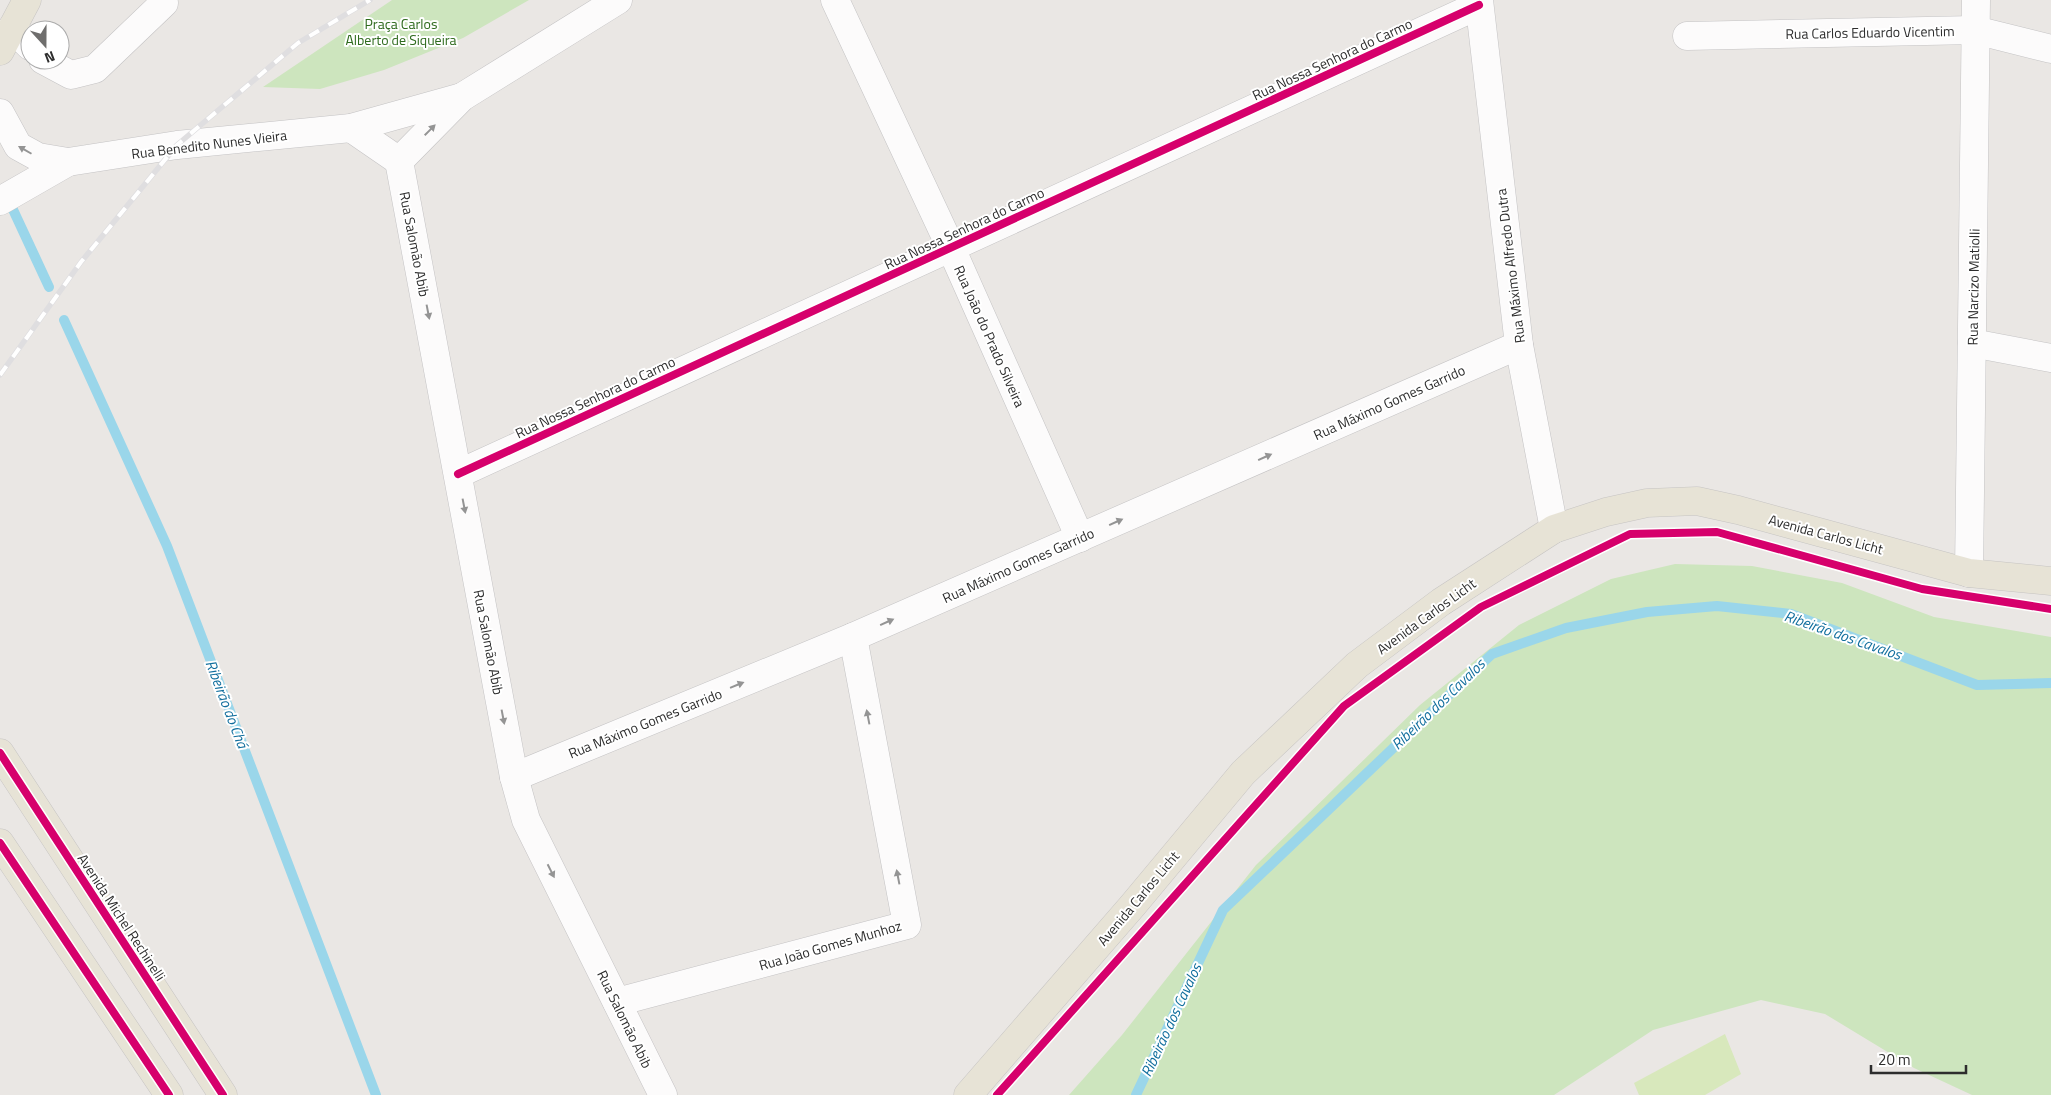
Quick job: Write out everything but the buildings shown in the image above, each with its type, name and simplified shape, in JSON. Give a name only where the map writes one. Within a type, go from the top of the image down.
[{"type":"main road","points":[[14,41],[27,0]]},
{"type":"main road","name":"Avenida Carlos Licht","points":[[968,1095],[1133,905],[1243,773],[1357,666],[1441,602],[1554,530],[1606,512],[1647,503],[1697,501],[1738,510],[1969,574],[2051,581]]},
{"type":"main road","name":"Avenida Michel Rechinelli","points":[[0,753],[223,1095]]},
{"type":"main road","points":[[0,843],[169,1095]]},
{"type":"street","name":"Rua Benedito Nunes Vieira","points":[[399,161],[462,97],[618,0]]},
{"type":"street","name":"Rua João do Prado Silveira","points":[[835,0],[951,248],[1080,538]]},
{"type":"street","name":"Rua Narcizo Matiolli","points":[[1969,574],[1976,0]]},
{"type":"street","name":"Rua Nossa Senhora do Carmo","points":[[458,474],[951,248],[1479,2]]},
{"type":"street","name":"Rua Máximo Alfredo Dutra","points":[[1479,2],[1519,346],[1554,530]]},
{"type":"street","points":[[62,70],[71,75],[95,69],[164,3]]},
{"type":"street","name":"Rua Carlos Eduardo Vicentim","points":[[1687,36],[1976,30],[2051,49]]},
{"type":"street","name":"Rua Benedito Nunes Vieira","points":[[68,162],[182,144],[351,128],[462,97]]},
{"type":"street","points":[[0,113],[18,146],[38,157],[68,162]]},
{"type":"street","points":[[351,128],[399,161]]},
{"type":"street","name":"Rua Salomão Abib","points":[[399,161],[514,777],[526,820],[663,1095]]},
{"type":"street","points":[[0,201],[68,162]]},
{"type":"street","points":[[1972,343],[2051,358]]},
{"type":"street","name":"Rua Máximo Gomes Garrido","points":[[514,777],[853,637],[1519,346]]},
{"type":"street","name":"Rua João Gomes Munhoz","points":[[617,1002],[907,925],[853,637]]},
{"type":"green space","name":"Praça Carlos Alberto de Siqueira","points":[[392,0],[529,0],[463,38],[384,70],[320,89],[263,87]]},
{"type":"green space","points":[[1675,564],[1752,566],[1842,583],[1934,617],[2051,637],[2051,1095],[1972,1095],[1914,1068],[1825,1014],[1761,1000],[1653,1030],[1554,1095],[1069,1095],[1122,1035],[1256,865],[1420,705],[1519,625],[1611,579]]},
{"type":"green space","points":[[1725,1034],[1741,1074],[1705,1095],[1639,1095],[1634,1083]]},
{"type":"waterway","name":"Ribeirão do Chá","points":[[9,201],[49,287]]},
{"type":"waterway","name":"Ribeirão do Chá","points":[[64,320],[167,546],[376,1095]]},
{"type":"waterway","name":"Ribeirão dos Cavalos","points":[[1136,1095],[1223,910],[1492,654],[1566,628],[1647,612],[1717,606],[1791,614],[1977,685],[2051,683]]},
{"type":"railway","points":[[0,375],[81,262],[177,145],[298,43],[370,0]]},
{"type":"cycle path","points":[[458,474],[1479,5]]},
{"type":"cycle path","points":[[997,1095],[1344,706],[1481,607],[1630,534],[1717,532],[1922,589],[2051,609]]},
{"type":"cycle path","points":[[0,753],[223,1095]]},
{"type":"cycle path","points":[[0,843],[169,1095]]}]
